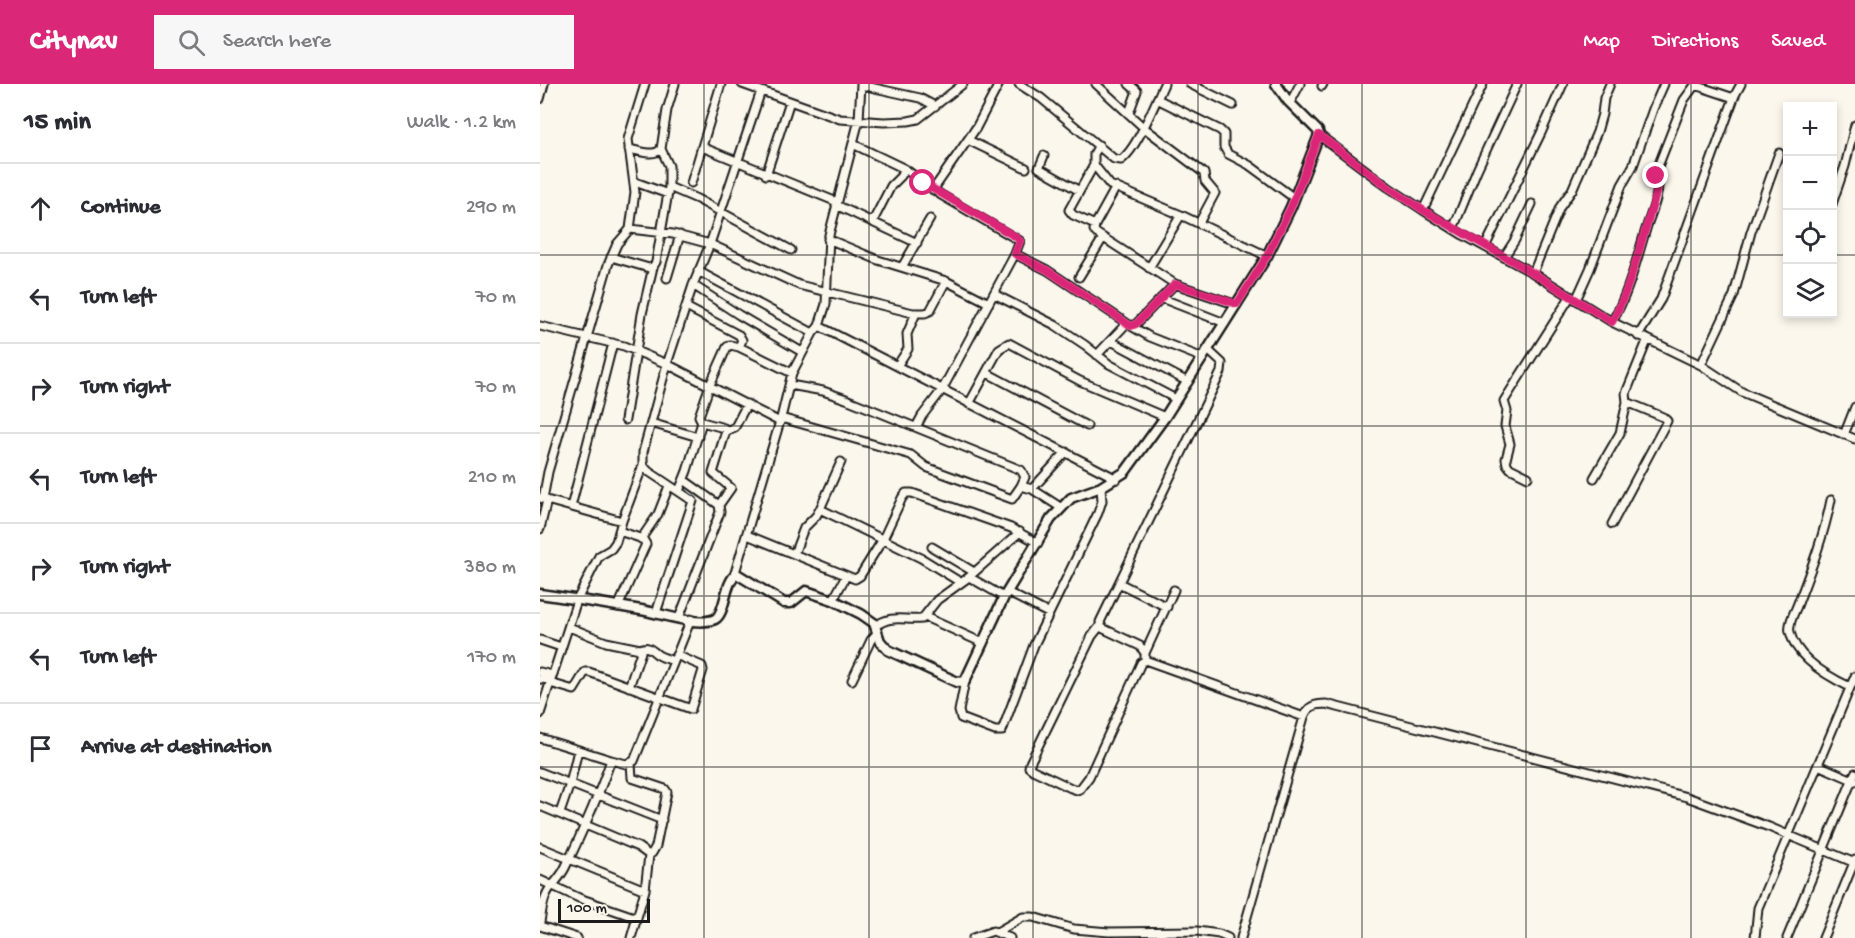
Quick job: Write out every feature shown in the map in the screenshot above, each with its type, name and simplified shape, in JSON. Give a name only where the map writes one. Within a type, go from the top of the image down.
[{"type":"street","points":[[541,96],[544,84]]},
{"type":"street","points":[[541,96],[550,84]]},
{"type":"street","points":[[540,530],[548,472],[600,289],[617,244],[630,229],[635,192],[629,149],[630,130],[645,84]]},
{"type":"street","points":[[624,420],[636,351],[662,232],[669,166],[661,149],[667,110],[675,84]]},
{"type":"street","points":[[692,183],[721,84]]},
{"type":"street","points":[[742,84],[840,118],[884,122],[913,121],[963,84]]},
{"type":"street","points":[[933,190],[984,115],[999,84]]},
{"type":"street","points":[[1019,84],[1041,98],[1114,159],[1121,160],[1126,156],[1143,127],[1164,84]]},
{"type":"street","points":[[1096,84],[1143,127],[1204,173],[1205,181],[1215,193],[1199,223]]},
{"type":"street","points":[[1129,84],[1137,91],[1129,113]]},
{"type":"street","points":[[1190,84],[1233,105]]},
{"type":"street","points":[[1276,84],[1290,103],[1318,131],[1319,135],[1388,187],[1453,229],[1533,273],[1612,322],[1701,366],[1753,397],[1855,439]]},
{"type":"street","points":[[1290,103],[1300,84]]},
{"type":"street","points":[[1423,210],[1483,84]]},
{"type":"street","points":[[1453,229],[1516,84]]},
{"type":"street","points":[[1485,247],[1563,84]]},
{"type":"street","points":[[1533,273],[1560,207],[1572,190],[1593,142],[1600,122],[1604,98],[1610,84]]},
{"type":"street","points":[[1528,477],[1507,464],[1510,444],[1505,426],[1507,411],[1504,400],[1590,269],[1664,84]]},
{"type":"street","points":[[1638,336],[1660,299],[1741,84]]},
{"type":"street","points":[[540,594],[679,618],[712,619],[718,616],[747,535],[781,420],[792,373],[819,326],[826,304],[828,239],[859,120],[861,85],[920,98],[935,106]]},
{"type":"street","points":[[1612,322],[1622,304],[1633,274],[1659,181],[1656,176],[1657,170],[1684,100],[1695,85],[1734,98]]},
{"type":"street","points":[[540,714],[577,600],[599,556],[613,547],[643,465],[643,452],[668,364],[693,285],[710,244],[761,91]]},
{"type":"street","points":[[1157,99],[1220,130],[1224,134],[1224,147],[1228,154],[1256,170],[1294,198]]},
{"type":"street","points":[[766,175],[790,101]]},
{"type":"street","points":[[1837,191],[1855,125]]},
{"type":"street","points":[[1101,487],[1102,501],[1098,513],[1048,613],[1002,731],[995,731],[961,718],[959,711],[965,681],[1005,595],[1051,519],[1071,498],[1101,487],[1117,478],[1133,463],[1188,382],[1267,256],[1294,198],[1319,135]]},
{"type":"street","points":[[968,140],[1026,168]]},
{"type":"street","points":[[853,144],[904,169],[933,190],[1020,241],[942,390],[916,427]]},
{"type":"street","points":[[1095,225],[1068,210],[1094,165],[1094,154],[1099,145]]},
{"type":"street","points":[[702,147],[836,204],[917,243]]},
{"type":"street","points":[[629,149],[655,154],[661,149]]},
{"type":"street","points":[[1701,366],[1734,295],[1753,226],[1779,153]]},
{"type":"street","points":[[1044,156],[1039,168],[1078,190]]},
{"type":"street","points":[[1094,165],[1104,180],[1116,187],[1267,256]]},
{"type":"street","points":[[873,221],[891,186],[901,176],[904,169]]},
{"type":"street","points":[[634,182],[697,199],[791,250]]},
{"type":"street","points":[[1116,187],[1095,225],[1096,234],[1175,284],[1237,304]]},
{"type":"street","points":[[1504,257],[1532,204]]},
{"type":"street","points":[[1149,268],[1181,215]]},
{"type":"street","points":[[902,267],[930,219]]},
{"type":"street","points":[[630,229],[680,235],[710,244],[799,285],[916,313],[930,311],[946,281]]},
{"type":"street","points":[[667,278],[680,235]]},
{"type":"street","points":[[1079,277],[1103,238]]},
{"type":"street","points":[[828,239],[946,281],[989,303]]},
{"type":"street","points":[[1015,254],[1047,270],[1138,332],[1203,358]]},
{"type":"street","points":[[611,257],[653,267]]},
{"type":"street","points":[[698,271],[813,333]]},
{"type":"street","points":[[1097,355],[1129,325],[1136,324],[1175,284]]},
{"type":"street","points":[[693,285],[802,352]]},
{"type":"street","points":[[994,294],[1055,325],[1117,369],[1176,399]]},
{"type":"street","points":[[1161,298],[1225,323]]},
{"type":"street","points":[[686,307],[739,336],[742,340],[739,347]]},
{"type":"street","points":[[897,366],[908,349],[907,334],[916,313]]},
{"type":"street","points":[[540,326],[613,343],[636,351],[668,364],[781,420],[911,455],[926,467],[1012,499],[1022,486],[1025,477],[1021,470],[846,399],[790,385]]},
{"type":"street","points":[[819,326],[1117,478]]},
{"type":"street","points":[[1111,341],[1188,382]]},
{"type":"street","points":[[1594,478],[1620,433],[1627,402],[1626,393],[1647,341]]},
{"type":"street","points":[[571,507],[613,343]]},
{"type":"street","points":[[969,404],[999,349],[1009,343],[1080,381],[1165,417]]},
{"type":"street","points":[[679,491],[702,422],[699,416],[710,385],[728,347],[730,345],[739,347],[792,373]]},
{"type":"street","points":[[1174,590],[1089,777],[1080,789],[1077,790],[1029,767],[1092,636],[1100,626],[1221,372],[1222,363],[1208,350]]},
{"type":"street","points":[[987,373],[1087,426]]},
{"type":"street","points":[[1612,524],[1667,421],[1663,417],[1627,402]]},
{"type":"street","points":[[679,618],[715,528],[720,512],[719,505],[731,488],[713,473],[726,431],[735,427],[747,404]]},
{"type":"street","points":[[1844,435],[1855,407]]},
{"type":"street","points":[[702,422],[724,428],[726,431]]},
{"type":"street","points":[[651,423],[698,437]]},
{"type":"street","points":[[1032,489],[1066,452]]},
{"type":"street","points":[[794,554],[804,528],[820,509],[841,462]]},
{"type":"street","points":[[643,465],[669,486],[693,501],[656,613]]},
{"type":"street","points":[[684,480],[719,505]]},
{"type":"street","points":[[641,538],[658,514],[669,486]]},
{"type":"street","points":[[1022,486],[1032,489],[1060,507]]},
{"type":"street","points":[[747,535],[855,579],[860,576],[883,539],[906,493],[912,493],[1020,532],[1038,543]]},
{"type":"street","points":[[543,499],[622,521]]},
{"type":"street","points":[[1831,500],[1821,542],[1793,617],[1790,632],[1799,649],[1820,670],[1850,687]]},
{"type":"street","points":[[820,509],[932,564],[960,582]]},
{"type":"street","points":[[618,607],[645,544],[641,538],[619,531]]},
{"type":"street","points":[[852,680],[876,629],[885,620],[892,618],[918,620],[925,617],[937,600],[972,574],[1020,532]]},
{"type":"street","points":[[932,547],[1005,595],[1048,613]]},
{"type":"street","points":[[734,576],[742,576],[784,603],[791,603],[806,591],[833,600],[861,614],[876,629],[880,641],[896,655],[957,681],[965,681]]},
{"type":"street","points":[[833,600],[846,576]]},
{"type":"street","points":[[1119,583],[1167,606]]},
{"type":"street","points":[[925,617],[983,643]]},
{"type":"street","points":[[631,938],[645,890],[649,855],[655,850],[667,790],[632,778],[631,764],[691,619]]},
{"type":"street","points":[[1100,626],[1140,646],[1145,656],[1304,717]]},
{"type":"street","points":[[540,672],[574,690],[586,672],[688,709],[693,706],[703,670],[702,666],[660,656],[647,647],[640,649],[606,642],[568,627]]},
{"type":"street","points":[[540,640],[561,647]]},
{"type":"street","points":[[628,687],[641,652],[640,649]]},
{"type":"street","points":[[1755,938],[1758,908],[1855,676]]},
{"type":"street","points":[[540,679],[551,679]]},
{"type":"street","points":[[1846,696],[1855,700]]},
{"type":"street","points":[[1241,938],[1304,717],[1309,708],[1317,704],[1326,704],[1677,794],[1712,805],[1855,862],[1823,938]]},
{"type":"street","points":[[540,738],[631,764]]},
{"type":"street","points":[[560,813],[578,750]]},
{"type":"street","points":[[578,938],[569,937],[540,924],[544,901],[552,886],[560,879],[599,795],[611,760]]},
{"type":"street","points":[[1787,938],[1854,778],[1818,765]]},
{"type":"street","points":[[540,772],[662,820]]},
{"type":"street","points":[[540,806],[638,847],[649,855]]},
{"type":"street","points":[[540,847],[645,890]]},
{"type":"street","points":[[540,880],[637,918]]},
{"type":"street","points":[[997,932],[1023,917],[1033,917],[1074,929],[1130,935],[1219,934],[1228,938]]},
{"type":"street","points":[[973,938],[989,931],[1010,938]]},
{"type":"route","points":[[923,183],[1016,237],[1020,241],[1015,254],[1047,270],[1131,326],[1136,324],[1175,284],[1237,304],[1267,256],[1291,207],[1319,135],[1388,187],[1423,210],[1463,235],[1533,273],[1612,322],[1622,304],[1633,274],[1659,181],[1656,176]]}]
